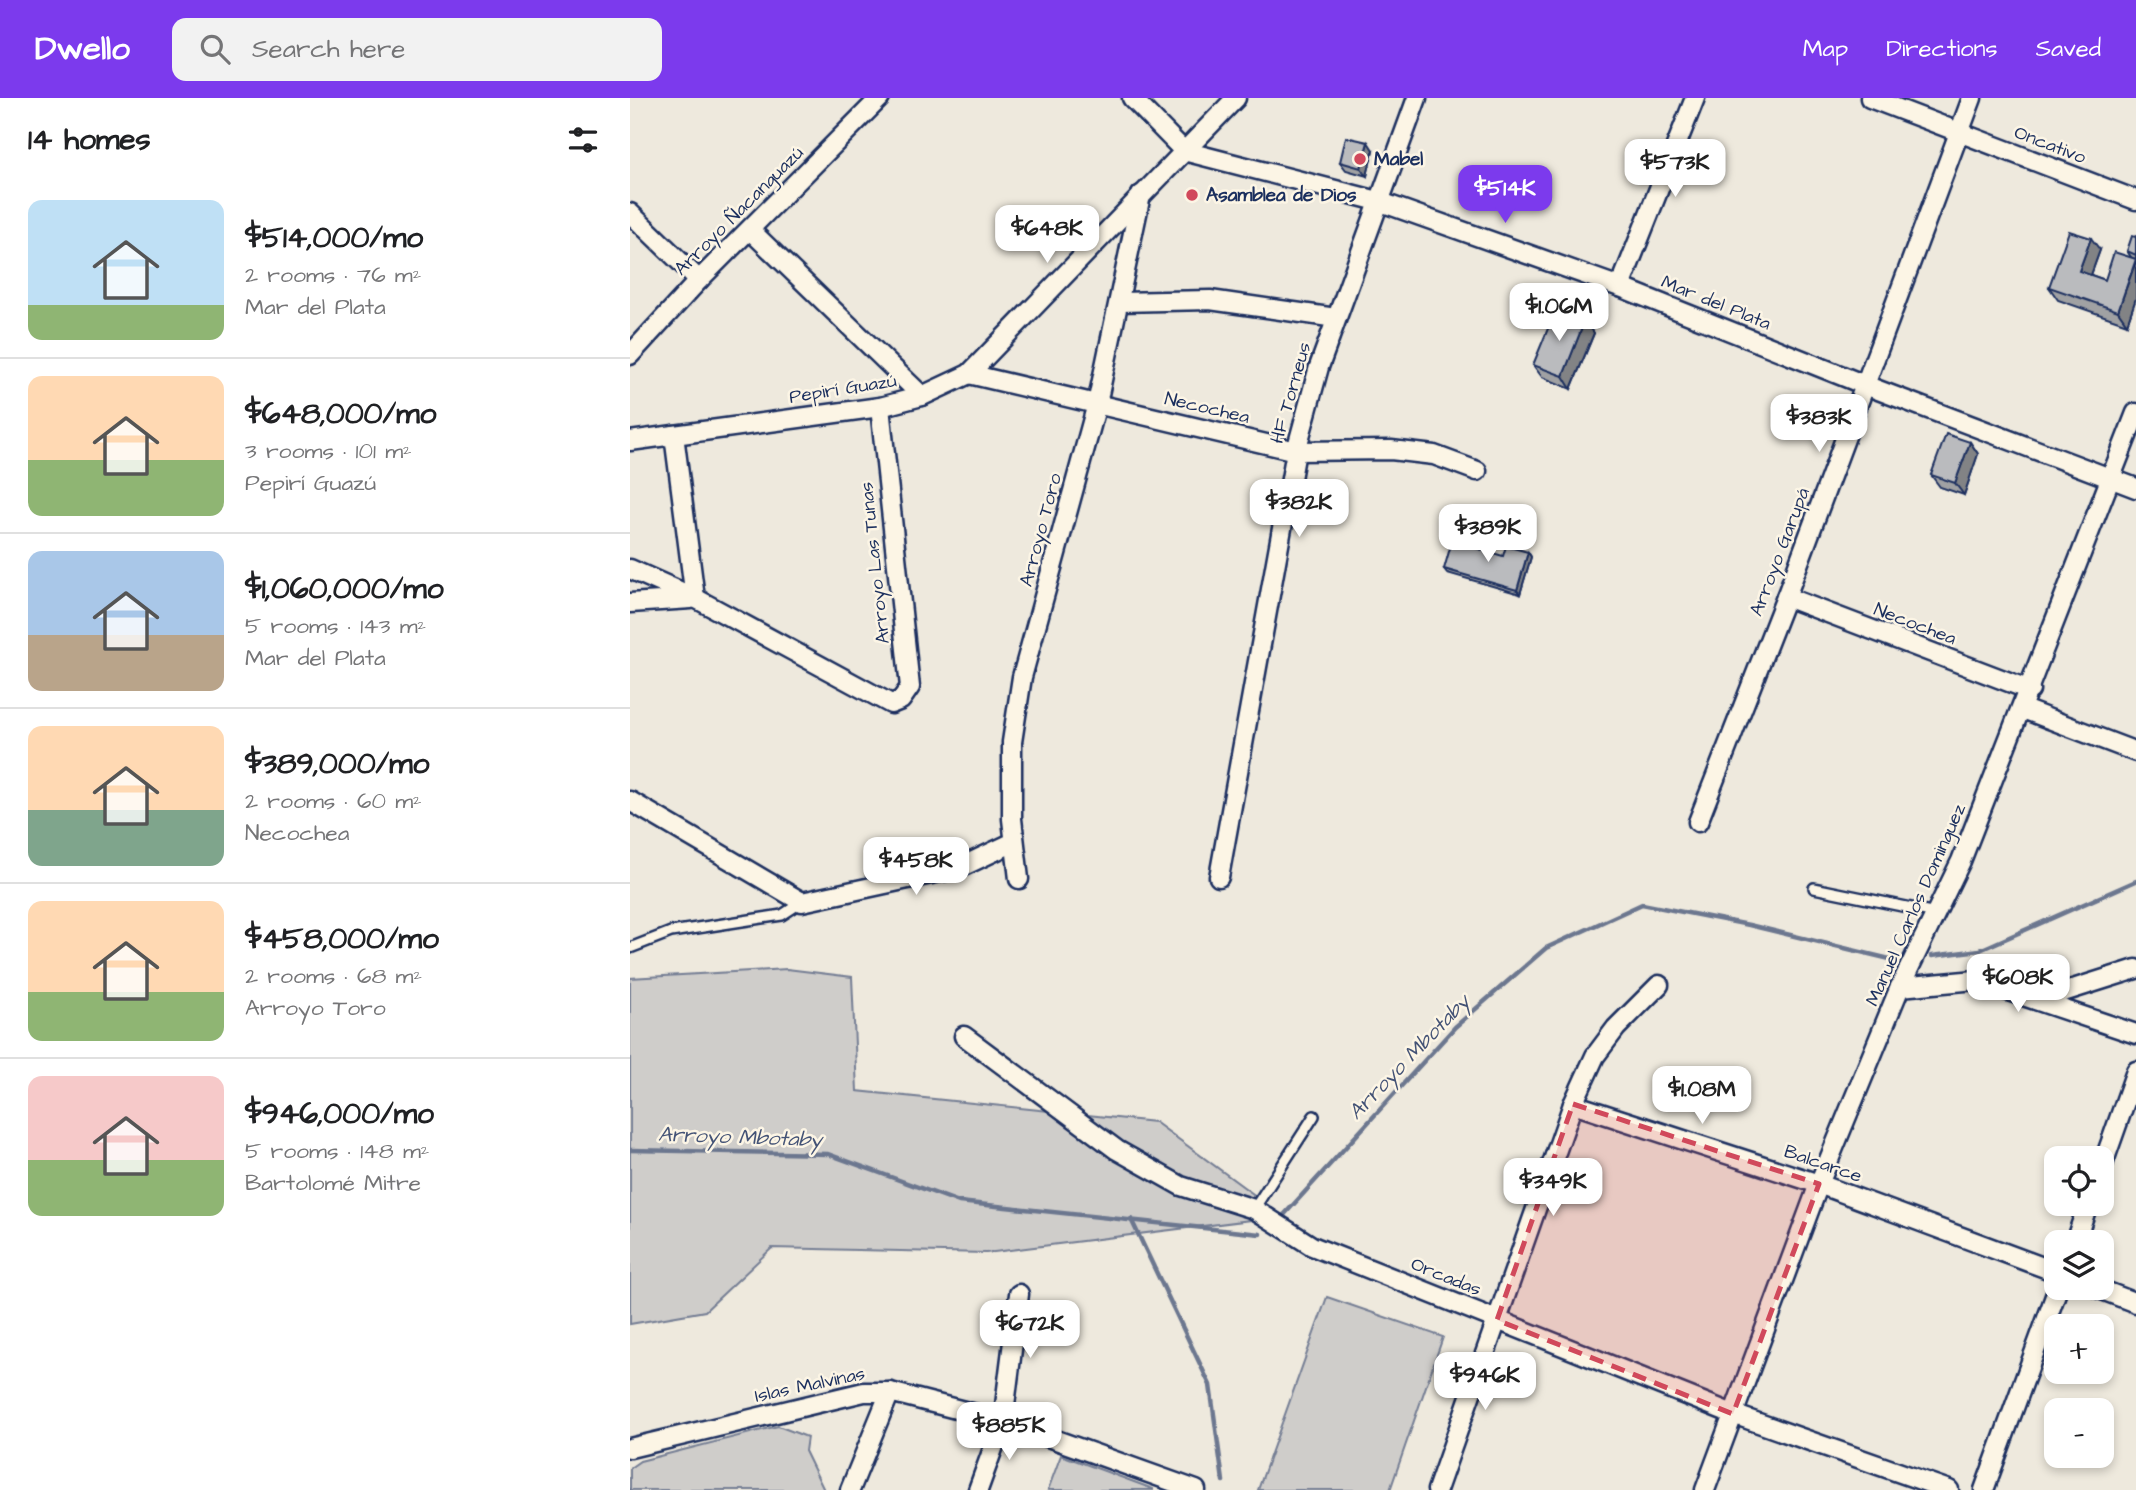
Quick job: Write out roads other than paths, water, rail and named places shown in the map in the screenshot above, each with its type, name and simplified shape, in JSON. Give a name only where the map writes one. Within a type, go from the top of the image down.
[{"type":"street","name":"Arroyo Ñacanguazú","points":[[630,355],[699,280],[880,98]]},
{"type":"street","points":[[1132,98],[1184,152]]},
{"type":"street","name":"Pepirí Guazú","points":[[630,441],[880,407],[922,396],[969,374],[1236,98]]},
{"type":"street","name":"HF Torneus","points":[[1219,877],[1296,451],[1319,367],[1417,98]]},
{"type":"street","points":[[1620,286],[1695,98]]},
{"type":"street","name":"Oncativo","points":[[1870,98],[2136,200]]},
{"type":"street","name":"Arroyo Garupá","points":[[1698,822],[1786,597],[1972,98]]},
{"type":"street","name":"Mar del Plata","points":[[1184,152],[1378,201],[1620,286],[1865,386],[2136,488]]},
{"type":"street","name":"Arroyo Toro","points":[[1019,879],[1012,819],[1012,742],[1022,677],[1097,404],[1141,195]]},
{"type":"street","points":[[630,213],[699,280]]},
{"type":"street","points":[[750,230],[922,396]]},
{"type":"street","points":[[1119,302],[1210,300],[1336,318]]},
{"type":"street","name":"Necochea","points":[[969,374],[1296,451],[1401,451],[1434,455],[1477,471]]},
{"type":"street","name":"Arroyo Las Tunas","points":[[695,598],[891,704],[901,700],[910,687],[880,407]]},
{"type":"street","name":"Manuel Carlos Dominguez","points":[[1704,1490],[1819,1184],[1900,987],[1961,862],[2136,413]]},
{"type":"street","points":[[674,435],[695,598]]},
{"type":"street","points":[[630,569],[695,598]]},
{"type":"street","name":"Necochea","points":[[1786,597],[2029,690]]},
{"type":"street","points":[[630,603],[695,598]]},
{"type":"street","points":[[2022,709],[2136,752]]},
{"type":"street","points":[[630,801],[802,902],[959,868],[1014,842]]},
{"type":"street","points":[[2038,1000],[2136,969]]},
{"type":"street","points":[[1900,987],[1976,980],[2136,1034]]},
{"type":"street","points":[[1437,1490],[1573,1104],[1595,1056],[1616,1028],[1659,985]]},
{"type":"street","name":"Orcadas","points":[[964,1036],[1117,1150],[1181,1186],[1254,1209],[1312,1246],[1733,1414],[1949,1490]]},
{"type":"street","points":[[2109,1146],[2136,1071]]},
{"type":"street","name":"Balcarce","points":[[1573,1104],[1819,1184],[2044,1268]]},
{"type":"street","points":[[978,1490],[1003,1421],[1019,1294]]},
{"type":"street","points":[[2114,1295],[2136,1303]]},
{"type":"street","points":[[1983,1490],[2054,1300]]},
{"type":"street","name":"Islas Malvinas","points":[[630,1448],[864,1392],[890,1392],[1003,1421],[1168,1485],[1196,1490]]},
{"type":"street","points":[[850,1490],[890,1392]]},
{"type":"lane","points":[[1814,888],[1936,913]]},
{"type":"lane","points":[[630,947],[671,932],[782,915],[802,902]]},
{"type":"lane","points":[[1254,1209],[1314,1116]]},
{"type":"waterway","name":"Arroyo Mbotaby","points":[[1932,956],[1980,950],[2136,881]]},
{"type":"waterway","name":"Arroyo Mbotaby","points":[[1283,1216],[1455,1027],[1546,948],[1642,904],[1749,925],[1894,960]]},
{"type":"waterway","name":"Arroyo Mbotaby","points":[[630,1150],[828,1154],[959,1202],[1260,1234]]},
{"type":"waterway","points":[[1131,1219],[1210,1385],[1223,1481]]},
{"type":"place","name":"Mabel","points":[[1360,159]]},
{"type":"place","name":"Asamblea de Dios","points":[[1192,195]]}]
